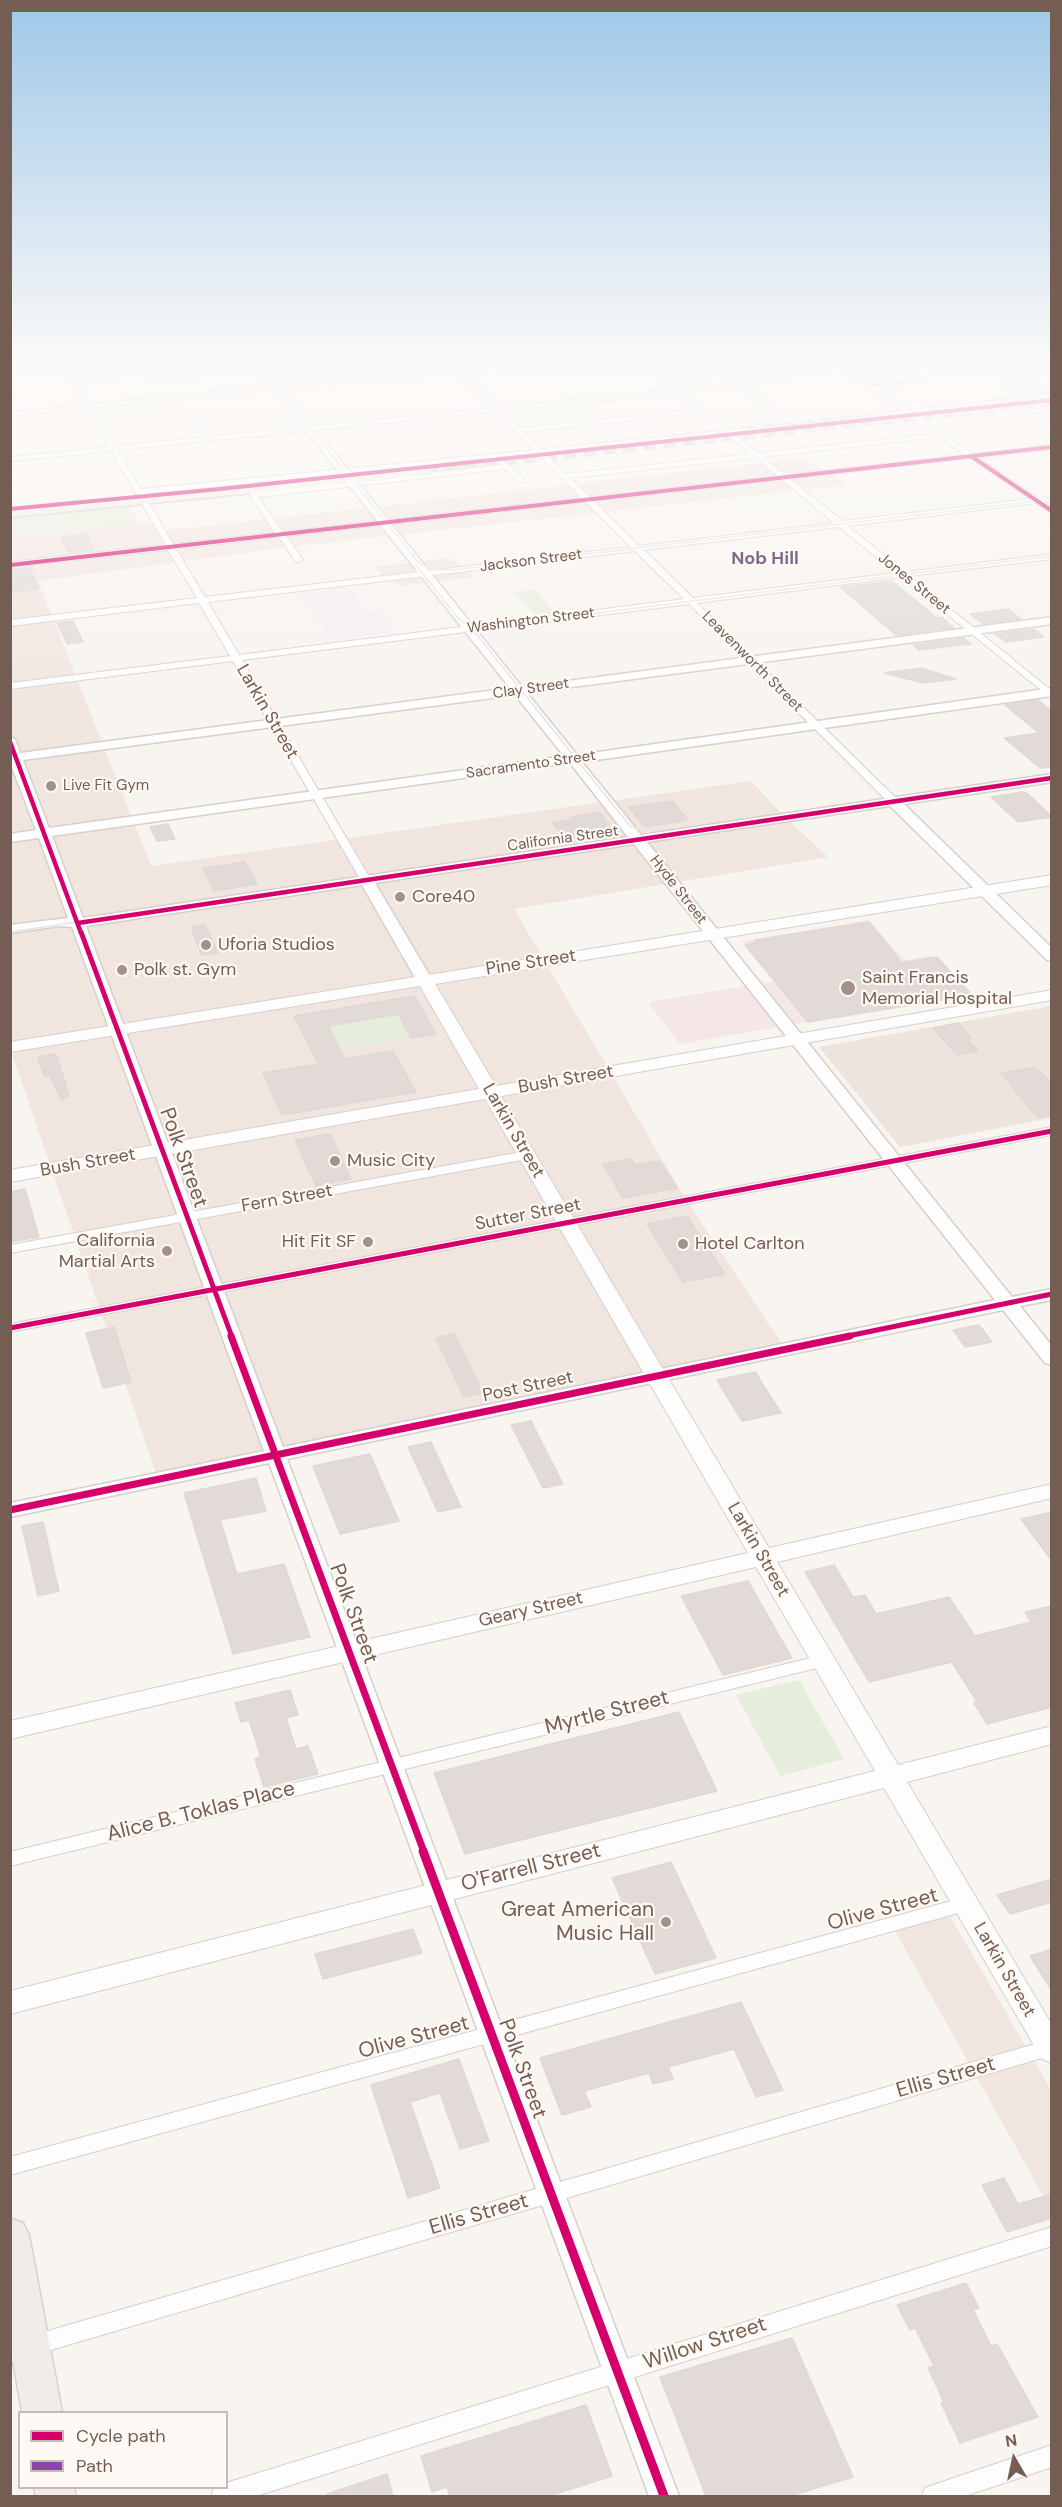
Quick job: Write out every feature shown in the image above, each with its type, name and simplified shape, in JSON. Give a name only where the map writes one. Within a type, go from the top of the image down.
[{"type":"highway","points":[[10,2235],[20,2349],[42,2411]]},
{"type":"main road","points":[[10,511],[288,483]]},
{"type":"main road","name":"Pine Street","points":[[10,1047],[1052,879]]},
{"type":"main road","name":"Larkin Street","points":[[425,981],[1051,2048]]},
{"type":"main road","name":"Bush Street","points":[[10,1176],[1052,995]]},
{"type":"main road","name":"Geary Street","points":[[10,1730],[1052,1491]]},
{"type":"main road","name":"O'Farrell Street","points":[[10,2002],[1052,1735]]},
{"type":"street","name":"Larkin Street","points":[[133,483],[425,981]]},
{"type":"street","points":[[141,497],[255,483]]},
{"type":"street","points":[[299,560],[278,534],[253,495],[353,483]]},
{"type":"street","name":"Hyde Street","points":[[353,483],[1052,1359]]},
{"type":"street","name":"Leavenworth Street","points":[[572,483],[1052,957]]},
{"type":"street","points":[[10,565],[730,483]]},
{"type":"street","name":"Jones Street","points":[[790,483],[1050,694]]},
{"type":"street","points":[[1011,483],[1052,511]]},
{"type":"street","name":"Jackson Street","points":[[10,623],[1052,499]]},
{"type":"street","name":"Washington Street","points":[[10,686],[1052,556]]},
{"type":"street","name":"Clay Street","points":[[13,757],[1052,620]]},
{"type":"street","name":"Sacramento Street","points":[[10,838],[1050,694]]},
{"type":"street","name":"Polk Street","points":[[10,742],[13,757],[78,923],[664,2496]]},
{"type":"street","name":"California Street","points":[[10,929],[60,922],[78,923],[1052,778]]},
{"type":"street","name":"California Street","points":[[10,938],[63,931],[78,923]]},
{"type":"street","name":"Sutter Street","points":[[10,1328],[1052,1131]]},
{"type":"street","name":"Fern Street","points":[[10,1249],[527,1155]]},
{"type":"street","name":"Post Street","points":[[10,1510],[1052,1294]]},
{"type":"street","name":"Myrtle Street","points":[[392,1766],[823,1661]]},
{"type":"street","name":"Alice B. Toklas Place","points":[[10,1858],[392,1766]]},
{"type":"street","name":"Olive Street","points":[[10,2166],[966,1904]]},
{"type":"street","name":"Ellis Street","points":[[20,2349],[1051,2048]]},
{"type":"street","name":"Willow Street","points":[[222,2496],[1052,2236]]},
{"type":"street","points":[[933,2496],[1052,2456]]},
{"type":"shaded area","points":[[586,483],[844,483],[847,485],[288,547],[38,581],[151,866],[751,781],[828,857],[514,909],[683,1195],[785,1349],[158,1479],[11,1051],[10,521],[18,537],[156,522],[162,531]]},
{"type":"shaded area","points":[[450,558],[475,577],[400,586],[381,575],[374,567]]},
{"type":"shaded area","points":[[349,587],[366,610],[378,609],[394,633],[334,641],[299,593]]},
{"type":"shaded area","name":"Saint Francis Memorial Hospital","points":[[869,920],[904,960],[931,956],[967,995],[680,1044],[651,1007],[650,1002],[776,981],[743,941]]},
{"type":"shaded area","points":[[1051,1006],[1051,1118],[900,1147],[819,1047]]},
{"type":"shaded area","points":[[950,1916],[1051,2090],[1051,2210],[895,1931]]},
{"type":"green space","points":[[130,507],[140,523],[18,537],[10,517]]},
{"type":"green space","points":[[533,590],[556,614],[536,616],[514,592]]},
{"type":"green space","points":[[398,1014],[411,1038],[340,1050],[328,1026]]},
{"type":"green space","points":[[799,1680],[844,1759],[780,1776],[736,1695]]},
{"type":"building","points":[[86,534],[94,550],[69,553],[61,537]]},
{"type":"building","points":[[30,568],[39,589],[10,593],[10,570]]},
{"type":"building","points":[[892,581],[937,618],[942,617],[954,628],[896,635],[840,587]]},
{"type":"building","points":[[1008,609],[1021,619],[983,624],[970,614]]},
{"type":"building","points":[[73,621],[83,642],[67,644],[57,623]]},
{"type":"building","points":[[1034,629],[1044,637],[1006,642],[995,634]]},
{"type":"building","points":[[964,638],[971,644],[919,650],[913,645]]},
{"type":"building","points":[[921,668],[956,679],[923,683],[884,673]]},
{"type":"building","points":[[1038,700],[1052,711],[1052,767],[1040,768],[1004,738],[1039,733],[1005,705]]},
{"type":"building","points":[[1027,793],[1052,817],[1018,822],[991,797]]},
{"type":"building","points":[[672,801],[688,820],[645,827],[629,807]]},
{"type":"building","points":[[599,812],[615,832],[566,840],[553,823],[574,819],[572,817]]},
{"type":"building","points":[[168,824],[175,839],[157,841],[150,827]]},
{"type":"building","points":[[245,862],[257,884],[214,891],[203,868]]},
{"type":"building","name":"Saint Francis Memorial Hospital","points":[[869,922],[902,963],[937,957],[972,995],[808,1022],[745,945],[758,942],[755,940]]},
{"type":"building","name":"Uforia Studios","points":[[205,925],[218,953],[202,955],[191,927]]},
{"type":"building","points":[[414,996],[436,1034],[411,1038],[398,1014],[328,1026],[345,1059],[393,1051],[416,1092],[282,1115],[263,1073],[318,1064],[294,1016]]},
{"type":"building","points":[[958,1023],[971,1038],[967,1039],[978,1051],[957,1055],[933,1028]]},
{"type":"building","points":[[56,1054],[69,1096],[61,1099],[50,1076],[44,1076],[38,1057]]},
{"type":"building","points":[[1035,1067],[1052,1084],[1052,1115],[1038,1118],[1001,1073]]},
{"type":"building","name":"Music City","points":[[330,1134],[351,1179],[316,1186],[295,1140]]},
{"type":"building","points":[[631,1159],[635,1165],[660,1161],[677,1188],[623,1198],[603,1164]]},
{"type":"building","points":[[25,1189],[39,1237],[10,1242],[10,1192]]},
{"type":"building","name":"Hotel Carlton","points":[[687,1216],[725,1274],[683,1282],[647,1224]]},
{"type":"building","points":[[979,1325],[992,1342],[965,1347],[953,1330]]},
{"type":"building","points":[[114,1327],[131,1382],[103,1388],[86,1333]]},
{"type":"building","points":[[454,1334],[483,1393],[464,1397],[436,1338]]},
{"type":"building","points":[[755,1372],[781,1413],[742,1421],[717,1380]]},
{"type":"building","points":[[531,1421],[563,1484],[543,1488],[511,1425]]},
{"type":"building","points":[[431,1442],[461,1507],[438,1512],[408,1447]]},
{"type":"building","points":[[370,1454],[399,1521],[340,1534],[313,1466]]},
{"type":"building","points":[[256,1478],[266,1511],[220,1520],[237,1574],[284,1564],[310,1637],[233,1654],[184,1493]]},
{"type":"building","points":[[1052,1512],[1052,1561],[1021,1519]]},
{"type":"building","points":[[43,1522],[59,1591],[38,1596],[22,1526]]},
{"type":"building","points":[[834,1565],[853,1597],[865,1595],[876,1614],[949,1597],[975,1636],[1031,1622],[1025,1612],[1052,1606],[1052,1707],[987,1724],[974,1703],[977,1702],[952,1662],[869,1682],[805,1572]]},
{"type":"building","points":[[748,1581],[792,1658],[723,1675],[681,1596]]},
{"type":"building","points":[[290,1690],[298,1715],[286,1718],[296,1749],[308,1746],[318,1774],[264,1787],[255,1759],[261,1757],[249,1720],[241,1722],[235,1703]]},
{"type":"building","points":[[679,1712],[717,1791],[465,1854],[434,1773]]},
{"type":"building","name":"Great American Music Hall","points":[[671,1862],[716,1958],[655,1974],[612,1878]]},
{"type":"building","points":[[1052,1879],[1052,1902],[1010,1914],[997,1895]]},
{"type":"building","points":[[413,1929],[422,1953],[323,1979],[315,1954]]},
{"type":"building","points":[[1052,1949],[1052,1991],[1030,1956]]},
{"type":"building","points":[[741,2002],[783,2090],[756,2097],[734,2049],[668,2067],[673,2079],[653,2084],[649,2073],[584,2091],[591,2107],[562,2115],[540,2058]]},
{"type":"building","points":[[459,2059],[489,2141],[460,2149],[440,2093],[410,2102],[440,2188],[408,2198],[371,2085]]},
{"type":"building","points":[[1004,2178],[1018,2204],[1052,2194],[1052,2218],[1007,2232],[982,2185]]},
{"type":"building","points":[[966,2283],[979,2308],[973,2310],[991,2346],[997,2344],[1038,2417],[960,2443],[928,2368],[934,2366],[915,2328],[910,2330],[897,2305]]},
{"type":"building","points":[[792,2338],[853,2477],[790,2496],[706,2496],[660,2377]]},
{"type":"building","points":[[586,2405],[612,2476],[549,2496],[450,2496],[447,2487],[432,2492],[421,2456]]},
{"type":"building","points":[[387,2474],[393,2496],[327,2496],[327,2494]]},
{"type":"tram line","points":[[355,483],[419,563],[431,569],[453,570],[1052,499]]},
{"type":"tram line","points":[[465,623],[502,625],[1052,556]]},
{"type":"tram line","points":[[415,564],[458,618],[473,630],[630,826],[651,834]]},
{"type":"tram line","points":[[10,932],[1052,776]]},
{"type":"cycle path","points":[[10,509],[276,483]]},
{"type":"cycle path","points":[[10,565],[734,483]]},
{"type":"cycle path","points":[[1011,483],[1052,511]]},
{"type":"cycle path","points":[[10,742],[664,2496]]},
{"type":"cycle path","points":[[78,923],[1052,778]]},
{"type":"cycle path","points":[[10,1328],[1052,1131]]},
{"type":"cycle path","points":[[10,1510],[1052,1294]]},
{"type":"place","name":"Live Fit Gym","points":[[51,786]]},
{"type":"place","name":"Core40","points":[[400,897]]},
{"type":"place","name":"Uforia Studios","points":[[206,945]]},
{"type":"place","name":"Polk st. Gym","points":[[122,970]]},
{"type":"place","name":"Saint Francis Memorial Hospital","points":[[848,988]]},
{"type":"place","name":"Music City","points":[[335,1161]]},
{"type":"place","name":"Hit Fit SF","points":[[368,1242]]},
{"type":"place","name":"Hotel Carlton","points":[[683,1244]]},
{"type":"place","name":"California Martial Arts","points":[[167,1251]]},
{"type":"place","name":"Great American Music Hall","points":[[666,1922]]},
{"type":"district","name":"Nob Hill","points":[[765,559]]}]
